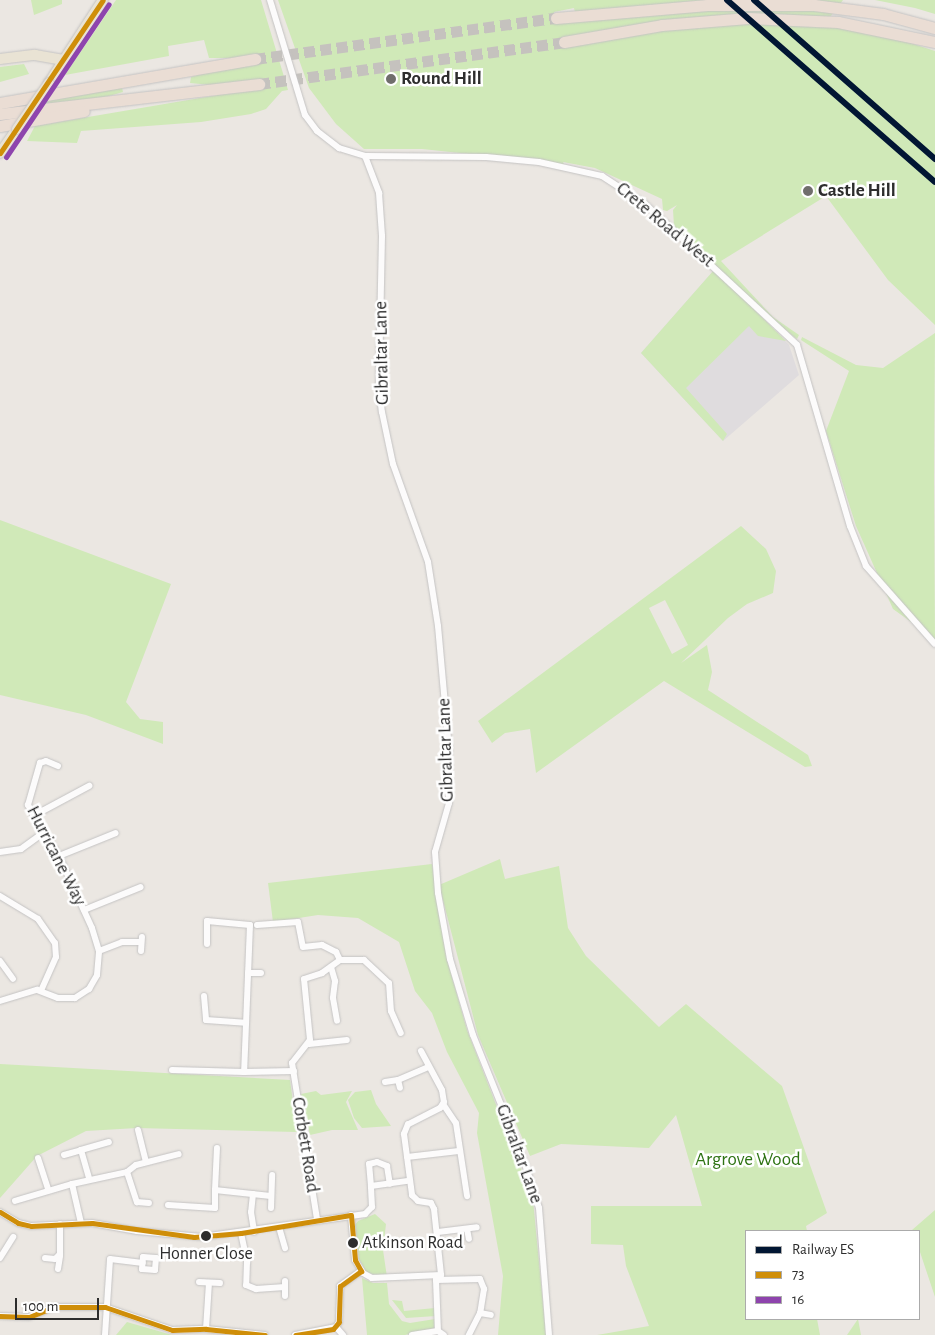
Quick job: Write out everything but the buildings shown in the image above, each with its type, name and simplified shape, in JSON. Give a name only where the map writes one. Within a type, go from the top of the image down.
[{"type":"highway","points":[[556,18],[754,4],[814,5],[882,14],[935,28]]},
{"type":"highway","points":[[564,42],[662,25],[748,18],[814,19],[873,27],[935,42]]},
{"type":"highway","points":[[3,102],[255,59]]},
{"type":"highway","points":[[0,114],[258,84]]},
{"type":"highway","points":[[0,126],[171,94]]},
{"type":"main road","points":[[0,153],[103,0]]},
{"type":"main road","points":[[0,59],[35,55],[61,64]]},
{"type":"street","name":"Crete Road West","points":[[270,0],[307,119],[324,138],[339,148],[365,156],[486,157],[574,168],[612,181],[645,204],[797,345],[850,526],[866,566],[935,644]]},
{"type":"street","name":"Gibraltar Lane","points":[[365,156],[378,193],[382,236],[380,386],[382,412],[393,464],[428,562],[438,626],[449,749],[450,803],[434,852],[438,893],[450,959],[473,1034],[526,1167],[539,1208],[549,1335]]},
{"type":"street","name":"Hurricane Way","points":[[41,990],[64,999],[84,994],[96,979],[99,951],[84,910],[59,856],[33,816],[27,801],[39,765],[46,761],[58,766]]},
{"type":"street","points":[[33,816],[89,786]]},
{"type":"street","points":[[0,852],[21,848],[44,832]]},
{"type":"street","points":[[59,856],[116,833]]},
{"type":"street","points":[[84,910],[141,887]]},
{"type":"street","points":[[0,896],[38,920],[55,943],[56,957],[41,990],[22,992],[0,1001]]},
{"type":"street","points":[[257,925],[298,919],[302,947],[322,945],[336,952],[340,960]]},
{"type":"street","points":[[207,944],[207,921],[250,925],[244,1072]]},
{"type":"street","points":[[99,951],[122,942],[141,939],[141,951]]},
{"type":"street","points":[[309,1044],[303,980],[331,967],[340,960],[364,960],[387,980],[390,1011],[401,1033]]},
{"type":"street","points":[[0,961],[14,979]]},
{"type":"street","points":[[331,967],[336,985],[333,998],[337,1021]]},
{"type":"street","points":[[248,973],[261,973]]},
{"type":"street","points":[[204,996],[206,1020],[246,1023]]},
{"type":"street","points":[[172,1070],[184,1068],[244,1072],[294,1071],[295,1056],[309,1044],[346,1040]]},
{"type":"street","points":[[421,1051],[428,1067],[444,1092],[443,1104],[456,1123],[467,1196]]},
{"type":"street","points":[[385,1082],[398,1080],[428,1067]]},
{"type":"street","name":"Corbett Road","points":[[294,1071],[317,1219]]},
{"type":"street","points":[[398,1080],[400,1088]]},
{"type":"street","points":[[412,1335],[441,1333],[438,1232],[434,1206],[414,1198],[408,1181],[406,1126],[443,1104]]},
{"type":"street","points":[[138,1130],[146,1162]]},
{"type":"street","points":[[64,1155],[109,1142]]},
{"type":"street","points":[[168,1205],[215,1208],[217,1148]]},
{"type":"street","points":[[81,1150],[89,1178]]},
{"type":"street","points":[[407,1157],[459,1150]]},
{"type":"street","points":[[15,1201],[48,1189],[89,1178],[127,1172],[146,1162],[179,1154]]},
{"type":"street","points":[[38,1158],[48,1189]]},
{"type":"street","points":[[0,1212],[26,1225],[81,1223],[186,1236],[241,1234],[371,1210],[369,1164],[377,1162],[387,1166],[390,1184]]},
{"type":"street","points":[[127,1172],[137,1202],[149,1203]]},
{"type":"street","points":[[271,1208],[272,1174]]},
{"type":"street","points":[[370,1186],[408,1181]]},
{"type":"street","points":[[72,1184],[81,1223]]},
{"type":"street","points":[[216,1190],[271,1196]]},
{"type":"street","points":[[253,1194],[251,1212],[254,1232]]},
{"type":"street","points":[[351,1215],[355,1260],[361,1271],[375,1279],[479,1278],[484,1289],[480,1313],[469,1335]]},
{"type":"street","points":[[58,1269],[60,1224]]},
{"type":"street","points":[[278,1227],[285,1248]]},
{"type":"street","points":[[438,1232],[478,1227]]},
{"type":"street","points":[[467,1229],[469,1239]]},
{"type":"street","points":[[241,1234],[247,1265],[246,1285],[256,1289],[285,1284],[286,1296]]},
{"type":"street","points":[[1,1254],[12,1238]]},
{"type":"street","points":[[45,1258],[55,1259],[60,1254]]},
{"type":"street","points":[[105,1335],[105,1307],[110,1259],[143,1263]]},
{"type":"street","points":[[295,1335],[336,1327],[339,1322],[340,1286],[361,1271]]},
{"type":"street","points":[[199,1282],[220,1283]]},
{"type":"street","points":[[206,1329],[209,1283]]},
{"type":"street","points":[[0,1316],[21,1318],[54,1307],[105,1307],[178,1333],[206,1329],[232,1334],[265,1335]]},
{"type":"street","points":[[480,1313],[491,1315]]},
{"type":"street","points":[[336,1327],[343,1335]]},
{"type":"shaded area","points":[[714,270],[789,345],[799,375],[723,441],[641,353]]},
{"type":"green space","points":[[31,0],[62,0],[62,4],[34,15]]},
{"type":"green space","points":[[116,0],[261,0],[288,90],[282,91],[266,109],[251,114],[201,122],[81,131],[77,143],[27,141],[35,126],[253,89],[190,83],[191,77],[224,67],[230,58],[209,58],[204,40],[168,46],[169,56],[65,75]]},
{"type":"green space","points":[[278,0],[843,0],[824,25],[889,36],[935,51],[935,325],[888,280],[826,196],[721,261],[773,317],[799,335],[797,339],[774,321],[674,226],[673,210],[677,205],[667,211],[663,210],[662,199],[595,168],[563,162],[564,164],[422,149],[364,149],[336,124],[309,88]],"holes":[[[574,8],[577,21],[555,22],[554,12]]]},
{"type":"green space","points":[[875,0],[935,0],[935,14],[915,8]]},
{"type":"green space","points":[[24,64],[29,74],[0,82],[0,67]]},
{"type":"green space","points":[[122,88],[123,92],[102,98],[0,111],[0,107]]},
{"type":"green space","points":[[714,270],[786,341],[758,336],[749,326],[686,388],[727,434],[723,441],[641,353]]},
{"type":"green space","points":[[935,333],[935,639],[893,609],[856,526],[826,431],[849,371],[801,340],[802,337],[856,365],[883,368]]},
{"type":"green space","points":[[0,520],[171,584],[126,702],[140,719],[163,722],[163,744],[86,715],[0,695]]},
{"type":"green space","points":[[741,526],[766,549],[776,571],[773,593],[747,604],[728,618],[681,663],[707,645],[712,672],[708,690],[808,755],[812,766],[805,767],[664,681],[536,773],[530,729],[505,733],[492,743],[478,721]],"holes":[[[665,600],[688,645],[672,654],[649,608]]]},
{"type":"green space","name":"Argrove Wood","points":[[500,859],[505,879],[559,866],[568,928],[586,956],[659,1027],[686,1004],[782,1086],[827,1213],[806,1226],[807,1230],[745,1230],[745,1320],[817,1320],[820,1335],[597,1335],[649,1326],[626,1266],[623,1245],[591,1244],[591,1206],[702,1206],[676,1115],[649,1148],[561,1144],[530,1156],[478,1035],[439,885]]},
{"type":"green space","points":[[432,864],[446,956],[467,1030],[533,1200],[546,1335],[498,1335],[503,1276],[477,1133],[479,1113],[447,1052],[432,1013],[415,991],[399,942],[358,918],[318,915],[273,922],[268,883]]},
{"type":"green space","points":[[0,1064],[290,1080],[297,1132],[137,1128],[86,1131],[37,1156],[0,1198]]},
{"type":"green space","points":[[371,1090],[376,1104],[391,1126],[362,1128],[354,1118],[348,1100],[355,1092]]},
{"type":"green space","points":[[316,1091],[321,1095],[352,1091],[346,1102],[358,1130],[332,1130],[310,1135],[301,1094]]},
{"type":"green space","points":[[935,1210],[935,1297],[920,1252],[920,1230],[912,1230]]},
{"type":"green space","points":[[375,1214],[386,1224],[383,1250],[387,1277],[367,1273],[359,1259],[355,1225],[358,1221]]},
{"type":"green space","points":[[362,1278],[373,1283],[387,1283],[389,1304],[402,1321],[410,1323],[435,1319],[434,1328],[405,1335],[367,1335]]},
{"type":"green space","points":[[392,1300],[402,1301],[404,1311],[435,1308],[436,1316],[406,1318]]},
{"type":"green space","points":[[857,1320],[858,1320],[861,1335],[847,1335]]},
{"type":"green space","points":[[127,1322],[172,1335],[116,1335]]},
{"type":"tunnel","points":[[255,59],[556,18]]},
{"type":"tunnel","points":[[259,84],[564,42]]},
{"type":"rail line","name":"ES","points":[[727,0],[935,182]]},
{"type":"rail line","name":"ES","points":[[754,0],[935,159]]},
{"type":"transit line","name":"73","points":[[0,153],[103,0]]},
{"type":"transit line","name":"16","points":[[6,157],[109,4]]},
{"type":"transit line","name":"73","points":[[0,1212],[18,1223],[31,1226],[92,1223],[194,1237],[241,1233],[351,1215],[355,1260],[361,1271],[340,1286],[339,1322],[333,1329],[295,1335]]},
{"type":"transit line","name":"73","points":[[0,1316],[29,1317],[54,1307],[105,1307],[172,1330],[206,1329],[265,1335]]},
{"type":"place","name":"Round Hill","points":[[391,79]]},
{"type":"place","name":"Castle Hill","points":[[808,191]]},
{"type":"place","name":"Honner Close","points":[[206,1236]]},
{"type":"place","name":"Atkinson Road","points":[[353,1243]]}]
